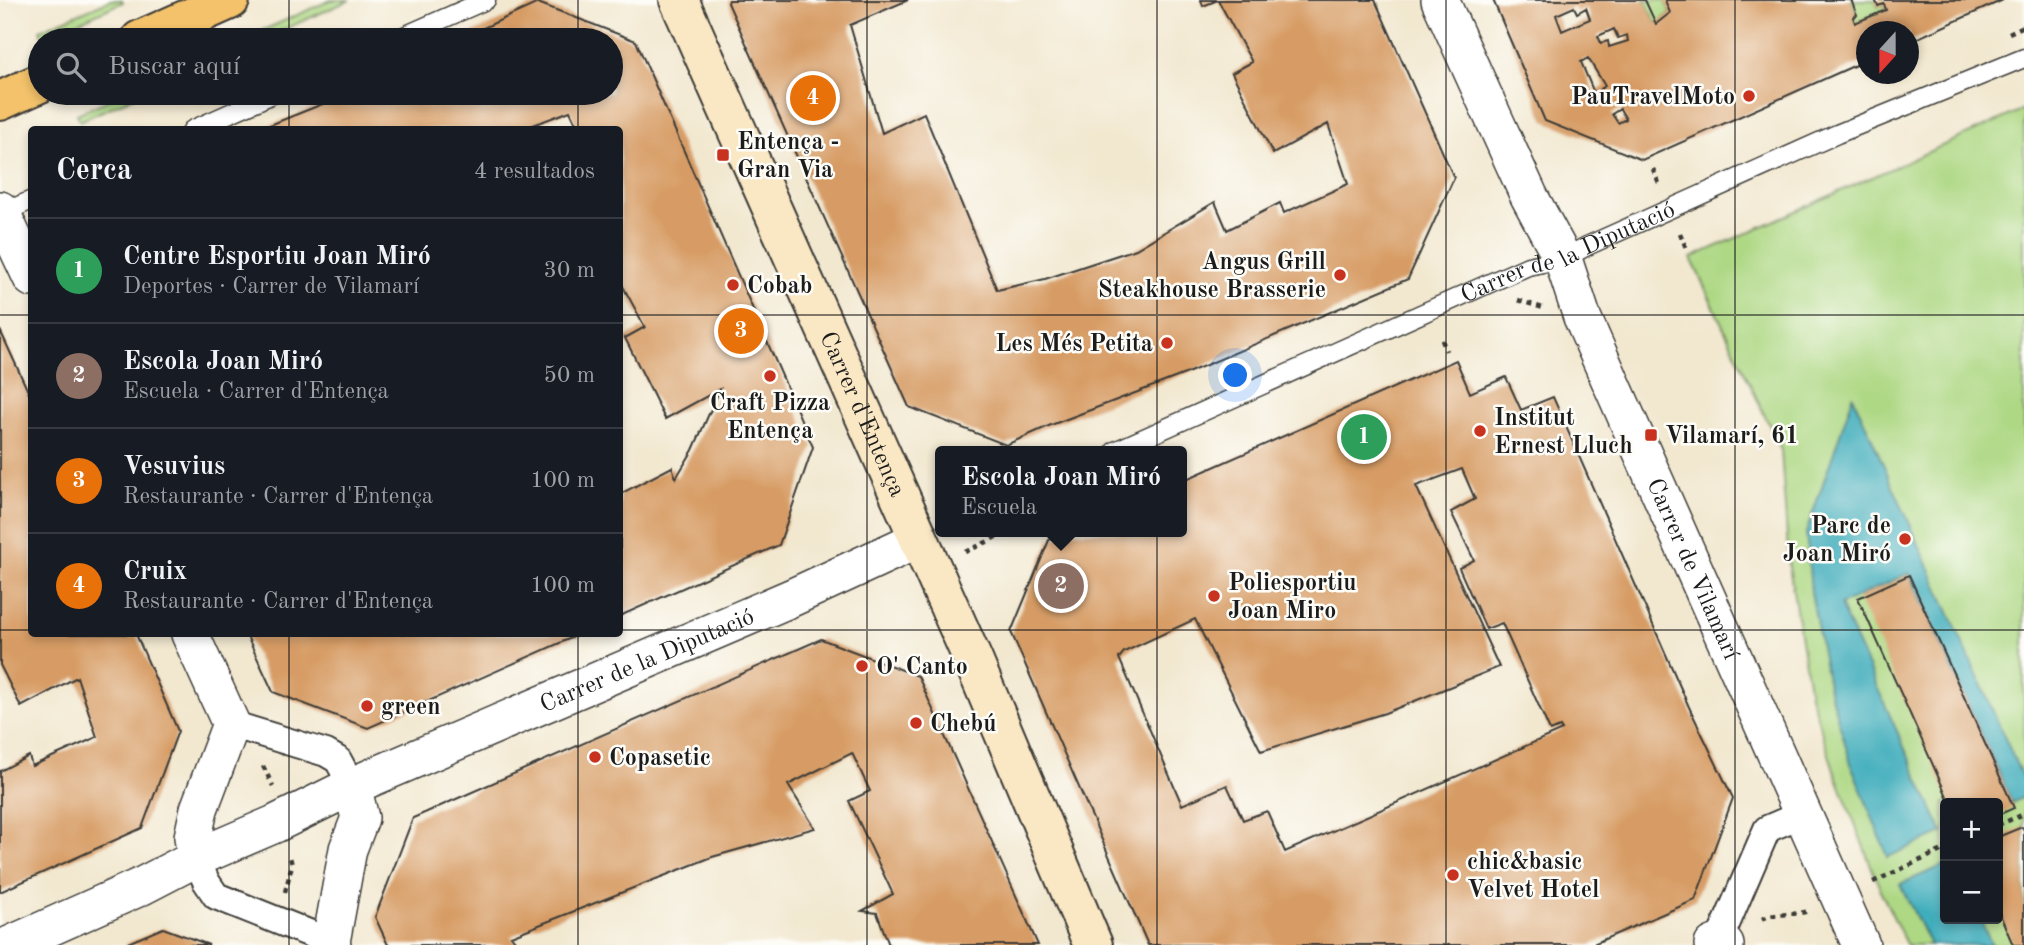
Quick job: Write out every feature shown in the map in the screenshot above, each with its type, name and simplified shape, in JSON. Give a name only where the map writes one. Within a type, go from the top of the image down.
[{"type":"main road","points":[[167,28],[230,0]]},
{"type":"main road","name":"Carrer d'Entença","points":[[679,0],[925,536],[1093,945]]},
{"type":"main road","points":[[0,101],[28,88]]},
{"type":"street","name":"Carrer de Vilamarí","points":[[1440,0],[1529,196],[1563,259],[1582,317],[1861,945]]},
{"type":"street","points":[[8,209],[28,266]]},
{"type":"street","name":"Carrer de la Diputació","points":[[10,945],[275,824],[356,802],[925,536]]},
{"type":"street","points":[[191,637],[230,724],[193,837],[196,858],[206,881],[216,896],[331,943],[356,802],[338,760],[326,753],[230,724]]},
{"type":"street","points":[[1719,944],[1767,829],[1802,814]]},
{"type":"lane","points":[[422,28],[486,0]]},
{"type":"lane","name":"Carrer de la Diputació","points":[[1126,446],[1528,266],[1563,259],[1837,134],[2024,58]]},
{"type":"lane","points":[[201,126],[248,105]]},
{"type":"path","name":"Carrer de la Diputació","points":[[1653,169],[1659,183]]},
{"type":"path","name":"Carrer de la Diputació","points":[[1680,233],[1686,247]]},
{"type":"path","points":[[1514,299],[1547,309]]},
{"type":"path","points":[[1442,340],[1446,351]]},
{"type":"path","points":[[964,552],[996,537]]},
{"type":"path","points":[[2003,823],[2024,814]]},
{"type":"path","points":[[277,920],[292,865],[286,846]]},
{"type":"path","points":[[1870,883],[1940,851]]},
{"type":"green space","points":[[110,0],[123,2],[65,28],[45,28]]},
{"type":"green space","points":[[331,0],[350,0],[287,28],[268,28]]},
{"type":"green space","points":[[1645,0],[1665,0],[1670,13],[1656,24]]},
{"type":"green space","points":[[1851,0],[1875,0],[1878,6],[1884,4],[1886,10],[1855,23],[1853,17],[1857,14]]},
{"type":"green space","points":[[97,105],[116,105],[80,121],[77,114]]},
{"type":"green space","name":"Parc de Joan Miró","points":[[2024,109],[2024,945],[1907,945],[1882,894],[1834,770],[1810,695],[1789,566],[1781,450],[1691,258]]},
{"type":"water","points":[[1853,396],[2024,781],[2024,797],[2012,803],[1909,573],[1840,605],[1940,826],[1940,834],[1888,857],[1852,767],[1828,686],[1811,592],[1806,533]]},
{"type":"water","points":[[1940,867],[1940,924],[1982,924],[1992,945],[1930,945],[1900,884]]},
{"type":"building","points":[[729,0],[908,0],[850,25],[882,133],[924,113],[997,290],[1045,279],[1136,249],[1215,202],[1227,230],[1280,203],[1284,213],[1348,184],[1328,124],[1273,154],[1232,73],[1252,62],[1218,0],[1375,0],[1454,178],[1408,279],[1185,374],[1006,445],[909,407],[728,3]]},
{"type":"building","points":[[1201,0],[1218,0],[1203,6]]},
{"type":"building","points":[[1493,0],[1645,0],[1656,24],[1670,13],[1665,0],[1851,0],[1857,15],[1853,17],[1856,23],[1856,65],[1642,160],[1545,121]],"holes":[[[1574,7],[1577,13],[1586,8],[1590,19],[1562,31],[1556,15]],[[1614,29],[1618,38],[1627,35],[1628,41],[1609,47],[1608,41],[1601,43],[1598,36]],[[1588,58],[1605,86],[1594,93],[1581,62]],[[1620,109],[1626,119],[1618,123],[1612,114]]]},
{"type":"building","points":[[1875,0],[2003,0],[1919,38],[1919,21],[1860,21],[1886,10],[1884,4],[1878,6]]},
{"type":"building","points":[[538,3],[602,28],[483,28]]},
{"type":"building","points":[[623,36],[636,41],[813,447],[779,545],[623,615],[623,492],[672,467],[676,478],[693,450],[720,389],[665,419],[625,338],[645,327],[623,287],[623,126],[577,126],[570,111],[531,126],[268,126],[320,105],[623,105]]},
{"type":"building","points":[[0,330],[28,391],[28,637],[137,637],[178,731],[142,828],[0,892],[0,771],[29,756],[32,766],[97,737],[77,677],[21,707],[0,665]]},
{"type":"building","points":[[1456,360],[1470,393],[1506,377],[1521,410],[1553,397],[1689,707],[1733,798],[1695,900],[1591,945],[1148,945],[1011,632],[1049,540],[1057,537],[1187,537],[1187,479]],"holes":[[[1462,469],[1475,499],[1451,512],[1474,560],[1459,568],[1486,629],[1502,623],[1550,731],[1560,727],[1562,730],[1285,852],[1267,811],[1243,820],[1227,785],[1182,805],[1119,658],[1124,652],[1195,619],[1261,751],[1385,713],[1499,667],[1416,486]]]},
{"type":"building","points":[[1909,575],[2014,808],[2003,813],[2003,798],[1948,798],[1858,598]]},
{"type":"building","points":[[247,637],[573,637],[368,728],[273,692]]},
{"type":"building","points":[[821,639],[918,676],[1038,945],[889,945],[877,913],[862,911],[893,894],[849,801],[870,791],[852,753],[788,785],[815,828],[712,857],[511,936],[518,945],[388,945],[375,917],[413,818]]},
{"type":"building","points":[[2022,827],[2024,831],[2024,945],[2013,945],[2003,922],[2003,835]]},
{"type":"building","points":[[163,928],[209,945],[123,945]]},
{"type":"place","name":"PauTravelMoto","points":[[1749,96]]},
{"type":"place","name":"Cruix","points":[[813,98]]},
{"type":"place","name":"Entença - Gran Via","points":[[723,155]]},
{"type":"place","name":"Angus Grill Steakhouse Brasserie","points":[[1340,275]]},
{"type":"place","name":"Cobab","points":[[733,285]]},
{"type":"place","name":"Vesuvius","points":[[741,331]]},
{"type":"place","name":"Les Més Petita","points":[[1167,343]]},
{"type":"place","name":"Craft Pizza Entença","points":[[770,376]]},
{"type":"place","name":"Institut Ernest Lluch","points":[[1480,431]]},
{"type":"place","name":"Vilamarí, 61","points":[[1651,435]]},
{"type":"place","name":"Centre Esportiu Joan Miró","points":[[1364,437]]},
{"type":"place","name":"Parc de Joan Miró","points":[[1905,539]]},
{"type":"place","name":"Escola Joan Miró","points":[[1061,586]]},
{"type":"place","name":"Poliesportiu Joan Miro","points":[[1214,596]]},
{"type":"place","name":"O' Canto","points":[[862,666]]},
{"type":"place","name":"green","points":[[367,706]]},
{"type":"place","name":"Chebú","points":[[916,723]]},
{"type":"place","name":"Copasetic","points":[[595,757]]},
{"type":"place","name":"chic&basic Velvet Hotel","points":[[1453,875]]}]
